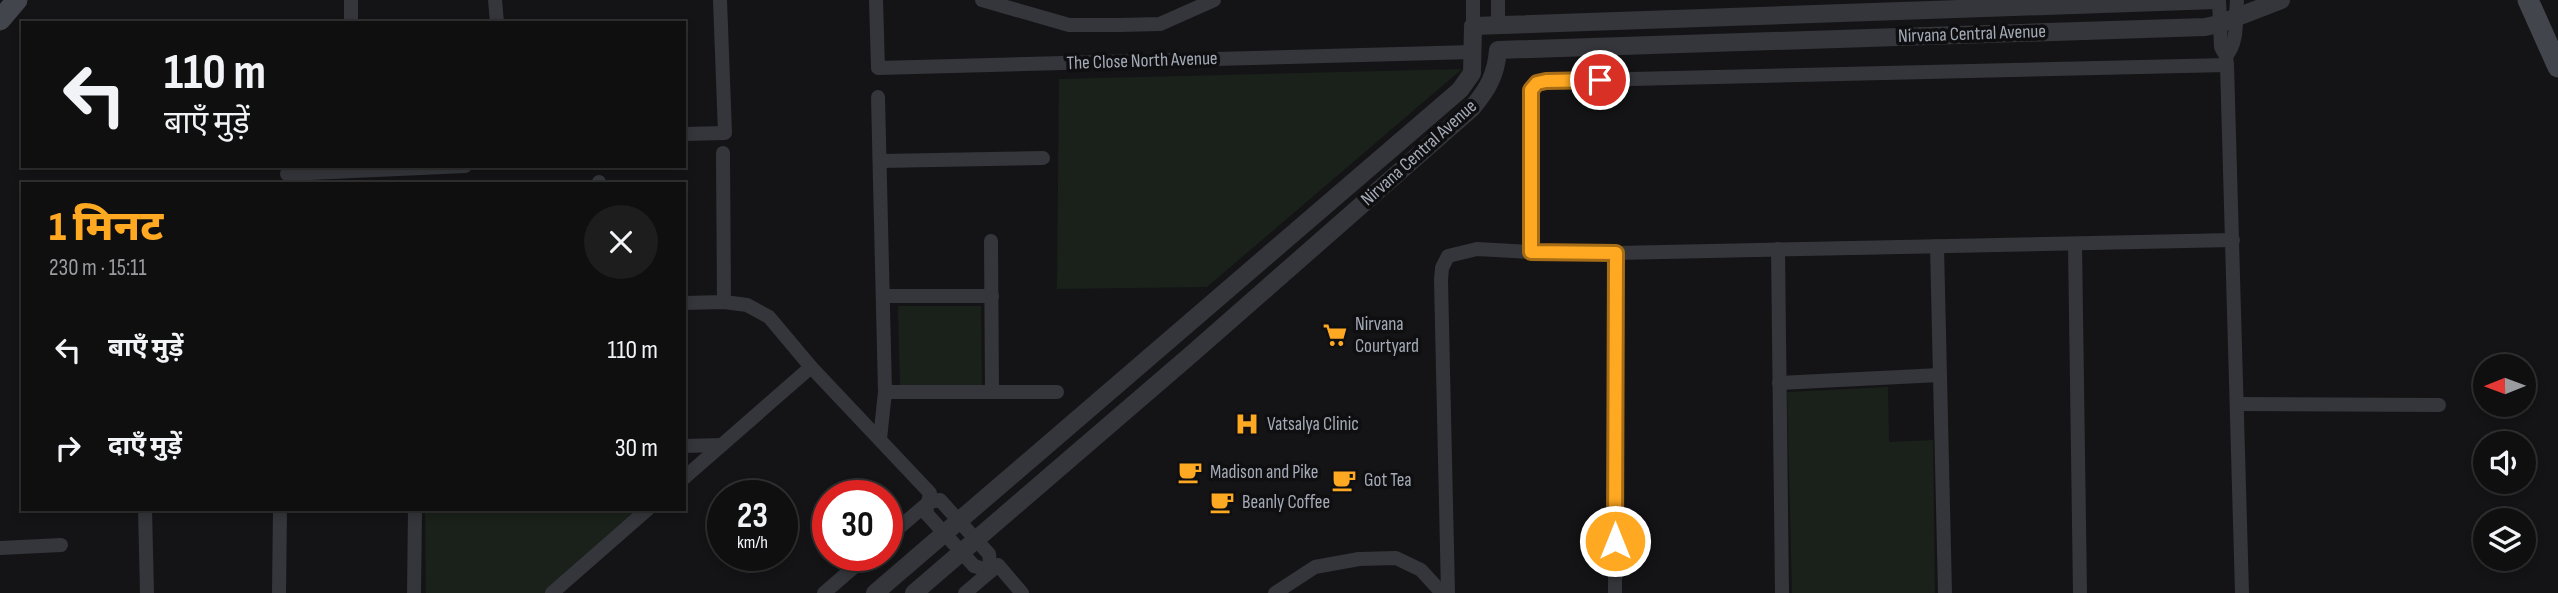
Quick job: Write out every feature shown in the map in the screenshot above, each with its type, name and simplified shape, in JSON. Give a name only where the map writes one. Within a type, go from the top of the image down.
[{"type":"main road","points":[[0,20],[17,0]]},
{"type":"main road","points":[[2528,0],[2558,67]]},
{"type":"street","points":[[351,0],[351,21]]},
{"type":"street","points":[[495,0],[496,21]]},
{"type":"street","points":[[686,134],[725,132],[720,0]]},
{"type":"street","name":"The Close North Avenue","points":[[876,0],[878,68],[1473,52]]},
{"type":"street","points":[[982,0],[1069,25],[1119,25],[1160,24],[1214,0]]},
{"type":"street","points":[[1473,0],[1473,26]]},
{"type":"street","points":[[1473,52],[1498,50],[1498,0]]},
{"type":"street","points":[[2218,0],[2230,14],[2232,48],[2226,60],[2242,593]]},
{"type":"street","name":"Nirvana Central Avenue","points":[[875,593],[1460,90],[1472,73],[1473,26],[2218,0]]},
{"type":"street","name":"Nirvana Central Avenue","points":[[914,593],[1205,343],[1472,108],[1494,76],[1498,50],[2205,27],[2230,14],[2281,0]]},
{"type":"street","points":[[1531,252],[1531,90],[1537,83],[2226,60]]},
{"type":"street","points":[[878,97],[885,392],[880,439]]},
{"type":"street","points":[[723,153],[724,302]]},
{"type":"street","points":[[880,161],[1043,158]]},
{"type":"street","points":[[287,174],[392,168]]},
{"type":"street","points":[[1448,593],[1442,268],[1448,256],[1468,250],[1616,253],[2233,240]]},
{"type":"street","points":[[991,241],[992,392]]},
{"type":"street","points":[[2075,244],[2080,593]]},
{"type":"street","points":[[1937,246],[1945,593]]},
{"type":"street","points":[[1778,249],[1782,593]]},
{"type":"street","points":[[1615,593],[1616,253]]},
{"type":"street","points":[[883,296],[992,296]]},
{"type":"street","points":[[686,303],[724,302],[747,305],[769,317],[811,367],[930,493],[926,513],[974,566],[990,571]]},
{"type":"street","points":[[686,476],[811,367]]},
{"type":"street","points":[[1779,383],[1940,375]]},
{"type":"street","points":[[885,392],[1057,392]]},
{"type":"street","points":[[2237,404],[2439,405]]},
{"type":"street","points":[[686,446],[722,445]]},
{"type":"street","points":[[903,524],[929,502],[940,500],[989,554],[990,571]]},
{"type":"street","points":[[145,511],[147,593]]},
{"type":"street","points":[[279,593],[280,511]]},
{"type":"street","points":[[414,593],[415,511]]},
{"type":"street","points":[[552,593],[646,511]]},
{"type":"street","points":[[0,548],[61,545]]},
{"type":"street","points":[[1275,593],[1315,567],[1359,559],[1396,558],[1420,570],[1442,593]]},
{"type":"street","points":[[965,593],[998,565],[1022,593]]},
{"type":"street","points":[[824,593],[849,571]]},
{"type":"shaded area","points":[[1462,69],[1207,287],[1057,289],[1059,79]]},
{"type":"shaded area","points":[[898,306],[981,306],[982,386],[900,386]]},
{"type":"shaded area","points":[[1888,387],[1889,442],[1933,440],[1935,593],[1792,593],[1787,392]]},
{"type":"shaded area","points":[[425,511],[641,511],[545,593],[426,593]]},
{"type":"place","name":"Nirvana Courtyard","points":[[1335,335]]},
{"type":"place","name":"Vatsalya Clinic","points":[[1247,424]]},
{"type":"place","name":"Madison and Pike","points":[[1190,472]]},
{"type":"place","name":"Got Tea","points":[[1344,480]]},
{"type":"place","name":"Beanly Coffee","points":[[1222,502]]},
{"type":"route","points":[[1600,80],[1546,81],[1537,83],[1531,90],[1531,252],[1616,253],[1615,541]]}]
